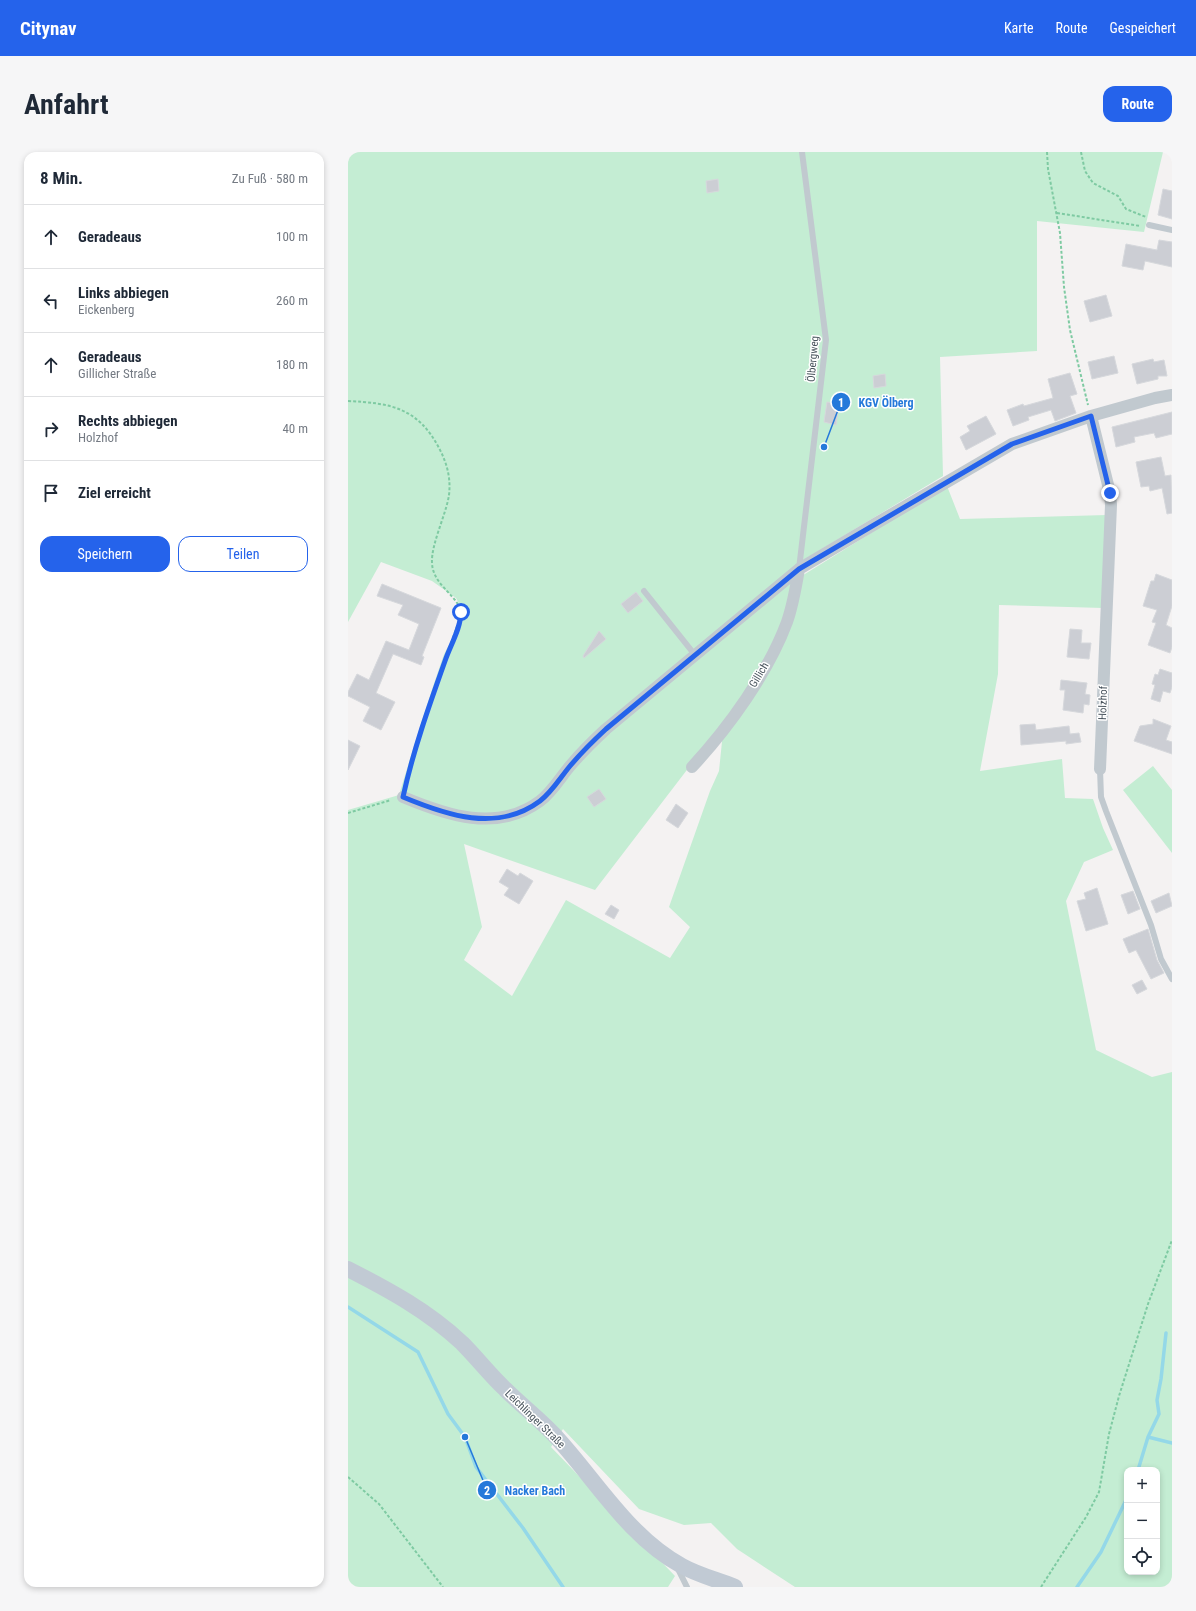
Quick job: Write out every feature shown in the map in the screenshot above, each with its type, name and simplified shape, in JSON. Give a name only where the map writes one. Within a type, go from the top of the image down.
[{"type":"main road","name":"Leichlinger Straße","points":[[348,1269],[419,1307],[461,1342],[504,1389],[558,1439],[630,1524],[659,1551],[676,1562],[735,1587]]},
{"type":"street","points":[[403,797],[431,809],[466,818],[490,819],[505,816],[530,807],[550,792],[583,752],[606,729],[799,569],[1012,444],[1091,416],[1155,398],[1172,395]]},
{"type":"street","name":"Holzhof","points":[[1091,416],[1110,493],[1111,505],[1100,769]]},
{"type":"street","name":"Gillich","points":[[692,767],[729,725],[768,660],[787,621],[799,569]]},
{"type":"lane","name":"Ölbergweg","points":[[799,569],[826,340],[802,152]]},
{"type":"lane","points":[[1150,222],[1172,230]]},
{"type":"lane","points":[[644,592],[695,655]]},
{"type":"lane","name":"Holzhof","points":[[1100,769],[1101,797],[1106,812],[1151,925],[1161,959],[1172,979]]},
{"type":"lane","points":[[676,1562],[677,1568],[687,1587]]},
{"type":"path","points":[[1047,152],[1060,233],[1069,325],[1091,416]]},
{"type":"path","points":[[1081,152],[1085,171],[1093,183],[1118,196],[1126,209],[1150,222]]},
{"type":"path","points":[[1057,213],[1143,226],[1150,222]]},
{"type":"path","points":[[348,401],[382,405],[399,409],[415,417],[426,426],[446,460],[449,483],[448,497],[432,564],[436,578],[456,601],[461,615],[411,764],[403,797],[348,813]]},
{"type":"path","points":[[1042,1587],[1086,1516],[1099,1492],[1109,1434],[1119,1396],[1148,1304],[1172,1240]]},
{"type":"path","points":[[348,1477],[379,1504],[443,1587]]},
{"type":"green space","points":[[348,152],[1163,152],[1144,232],[1037,221],[1037,351],[940,357],[943,476],[800,562],[792,582],[947,486],[960,519],[1107,515],[1103,608],[999,605],[998,674],[980,771],[1062,759],[1065,798],[1093,799],[1103,828],[1113,850],[1084,862],[1066,901],[1096,1050],[1152,1077],[1172,1072],[1172,1587],[795,1587],[737,1549],[711,1523],[684,1525],[639,1509],[563,1429],[551,1447],[675,1576],[668,1587],[348,1587],[348,810],[399,795],[443,657],[460,625],[464,613],[456,598],[432,581],[381,562],[348,622]],"holes":[[[723,732],[719,771],[710,791],[669,907],[690,927],[670,958],[566,900],[512,996],[464,960],[482,927],[464,844],[595,890],[693,762]]]},
{"type":"green space","points":[[1153,766],[1172,790],[1172,853],[1123,790]]},
{"type":"building","points":[[718,179],[719,191],[707,193],[706,181]]},
{"type":"building","points":[[1163,189],[1172,191],[1172,219],[1158,215]]},
{"type":"building","points":[[1159,240],[1172,242],[1172,267],[1145,261],[1143,270],[1122,266],[1126,244],[1157,250]]},
{"type":"building","points":[[1106,295],[1112,316],[1090,322],[1084,301]]},
{"type":"building","points":[[1114,356],[1118,373],[1092,379],[1088,362]]},
{"type":"building","points":[[1153,359],[1154,362],[1164,360],[1167,376],[1158,376],[1158,379],[1137,384],[1132,364]]},
{"type":"building","points":[[1070,373],[1077,394],[1070,396],[1076,413],[1055,421],[1051,410],[1028,417],[1029,420],[1013,426],[1007,410],[1023,404],[1024,406],[1053,398],[1048,379]]},
{"type":"building","points":[[885,374],[886,386],[874,388],[873,376]]},
{"type":"building","points":[[827,402],[839,404],[836,425],[824,422]]},
{"type":"building","points":[[1172,412],[1172,434],[1156,438],[1154,433],[1134,437],[1135,442],[1116,447],[1112,427]]},
{"type":"building","points":[[986,416],[996,434],[966,450],[960,437],[970,431],[967,426]]},
{"type":"building","points":[[1161,457],[1165,476],[1171,475],[1172,513],[1167,514],[1162,488],[1150,491],[1149,486],[1141,487],[1136,462]]},
{"type":"building","points":[[1156,574],[1172,580],[1172,606],[1166,625],[1172,628],[1172,647],[1170,653],[1148,645],[1156,623],[1152,622],[1157,610],[1143,606],[1151,581],[1154,581]]},
{"type":"building","points":[[382,584],[441,608],[422,656],[424,657],[421,665],[393,654],[376,693],[395,702],[381,730],[363,721],[370,707],[348,696],[348,692],[357,674],[369,680],[386,641],[409,650],[419,624],[398,615],[403,605],[377,596]]},
{"type":"building","points":[[636,592],[643,601],[628,613],[621,604]]},
{"type":"building","points":[[1070,629],[1082,630],[1081,643],[1091,643],[1089,659],[1067,657]]},
{"type":"building","points":[[599,631],[606,639],[584,658],[583,656]]},
{"type":"building","points":[[1160,669],[1172,673],[1172,687],[1170,693],[1163,691],[1160,702],[1151,699],[1155,685],[1152,684],[1155,674],[1158,675]]},
{"type":"building","points":[[1061,680],[1087,683],[1085,694],[1090,695],[1089,705],[1084,704],[1083,713],[1063,710],[1065,690],[1060,690]]},
{"type":"building","points":[[1153,719],[1171,726],[1166,740],[1172,742],[1172,754],[1134,741],[1140,726],[1153,724]]},
{"type":"building","points":[[1035,724],[1036,730],[1069,726],[1070,734],[1079,733],[1081,742],[1066,744],[1066,741],[1021,745],[1020,725]]},
{"type":"building","points":[[348,740],[360,746],[348,770]]},
{"type":"building","points":[[599,789],[606,799],[594,807],[587,797]]},
{"type":"building","points":[[676,804],[688,813],[678,828],[666,820]]},
{"type":"building","points":[[507,869],[518,876],[520,873],[533,881],[519,904],[504,895],[509,888],[499,882]]},
{"type":"building","points":[[1097,888],[1108,924],[1086,931],[1077,901],[1086,899],[1084,893]]},
{"type":"building","points":[[1133,891],[1140,909],[1128,914],[1121,895]]},
{"type":"building","points":[[1169,893],[1172,906],[1156,913],[1151,901]]},
{"type":"building","points":[[611,905],[619,910],[614,919],[605,914]]},
{"type":"building","points":[[1148,929],[1157,960],[1164,973],[1151,979],[1136,950],[1129,953],[1123,939]]},
{"type":"building","points":[[1142,980],[1147,989],[1137,994],[1132,985]]},
{"type":"waterway","points":[[348,1307],[418,1352],[448,1414],[465,1437],[476,1467],[523,1528],[563,1587]]},
{"type":"waterway","points":[[1148,1437],[1159,1414],[1157,1400],[1166,1333]]},
{"type":"waterway","points":[[1139,1467],[1148,1437],[1172,1443]]},
{"type":"waterway","points":[[1077,1587],[1101,1552],[1125,1503]]},
{"type":"place","name":"KGV Ölberg","points":[[824,447]]},
{"type":"place","name":"Nacker Bach","points":[[465,1437]]},
{"type":"route","points":[[461,612],[460,621],[447,653],[409,770],[403,797],[431,809],[458,817],[490,819],[516,813],[540,801],[550,792],[587,747],[606,729],[799,569],[1012,444],[1091,416],[1110,493]]}]
